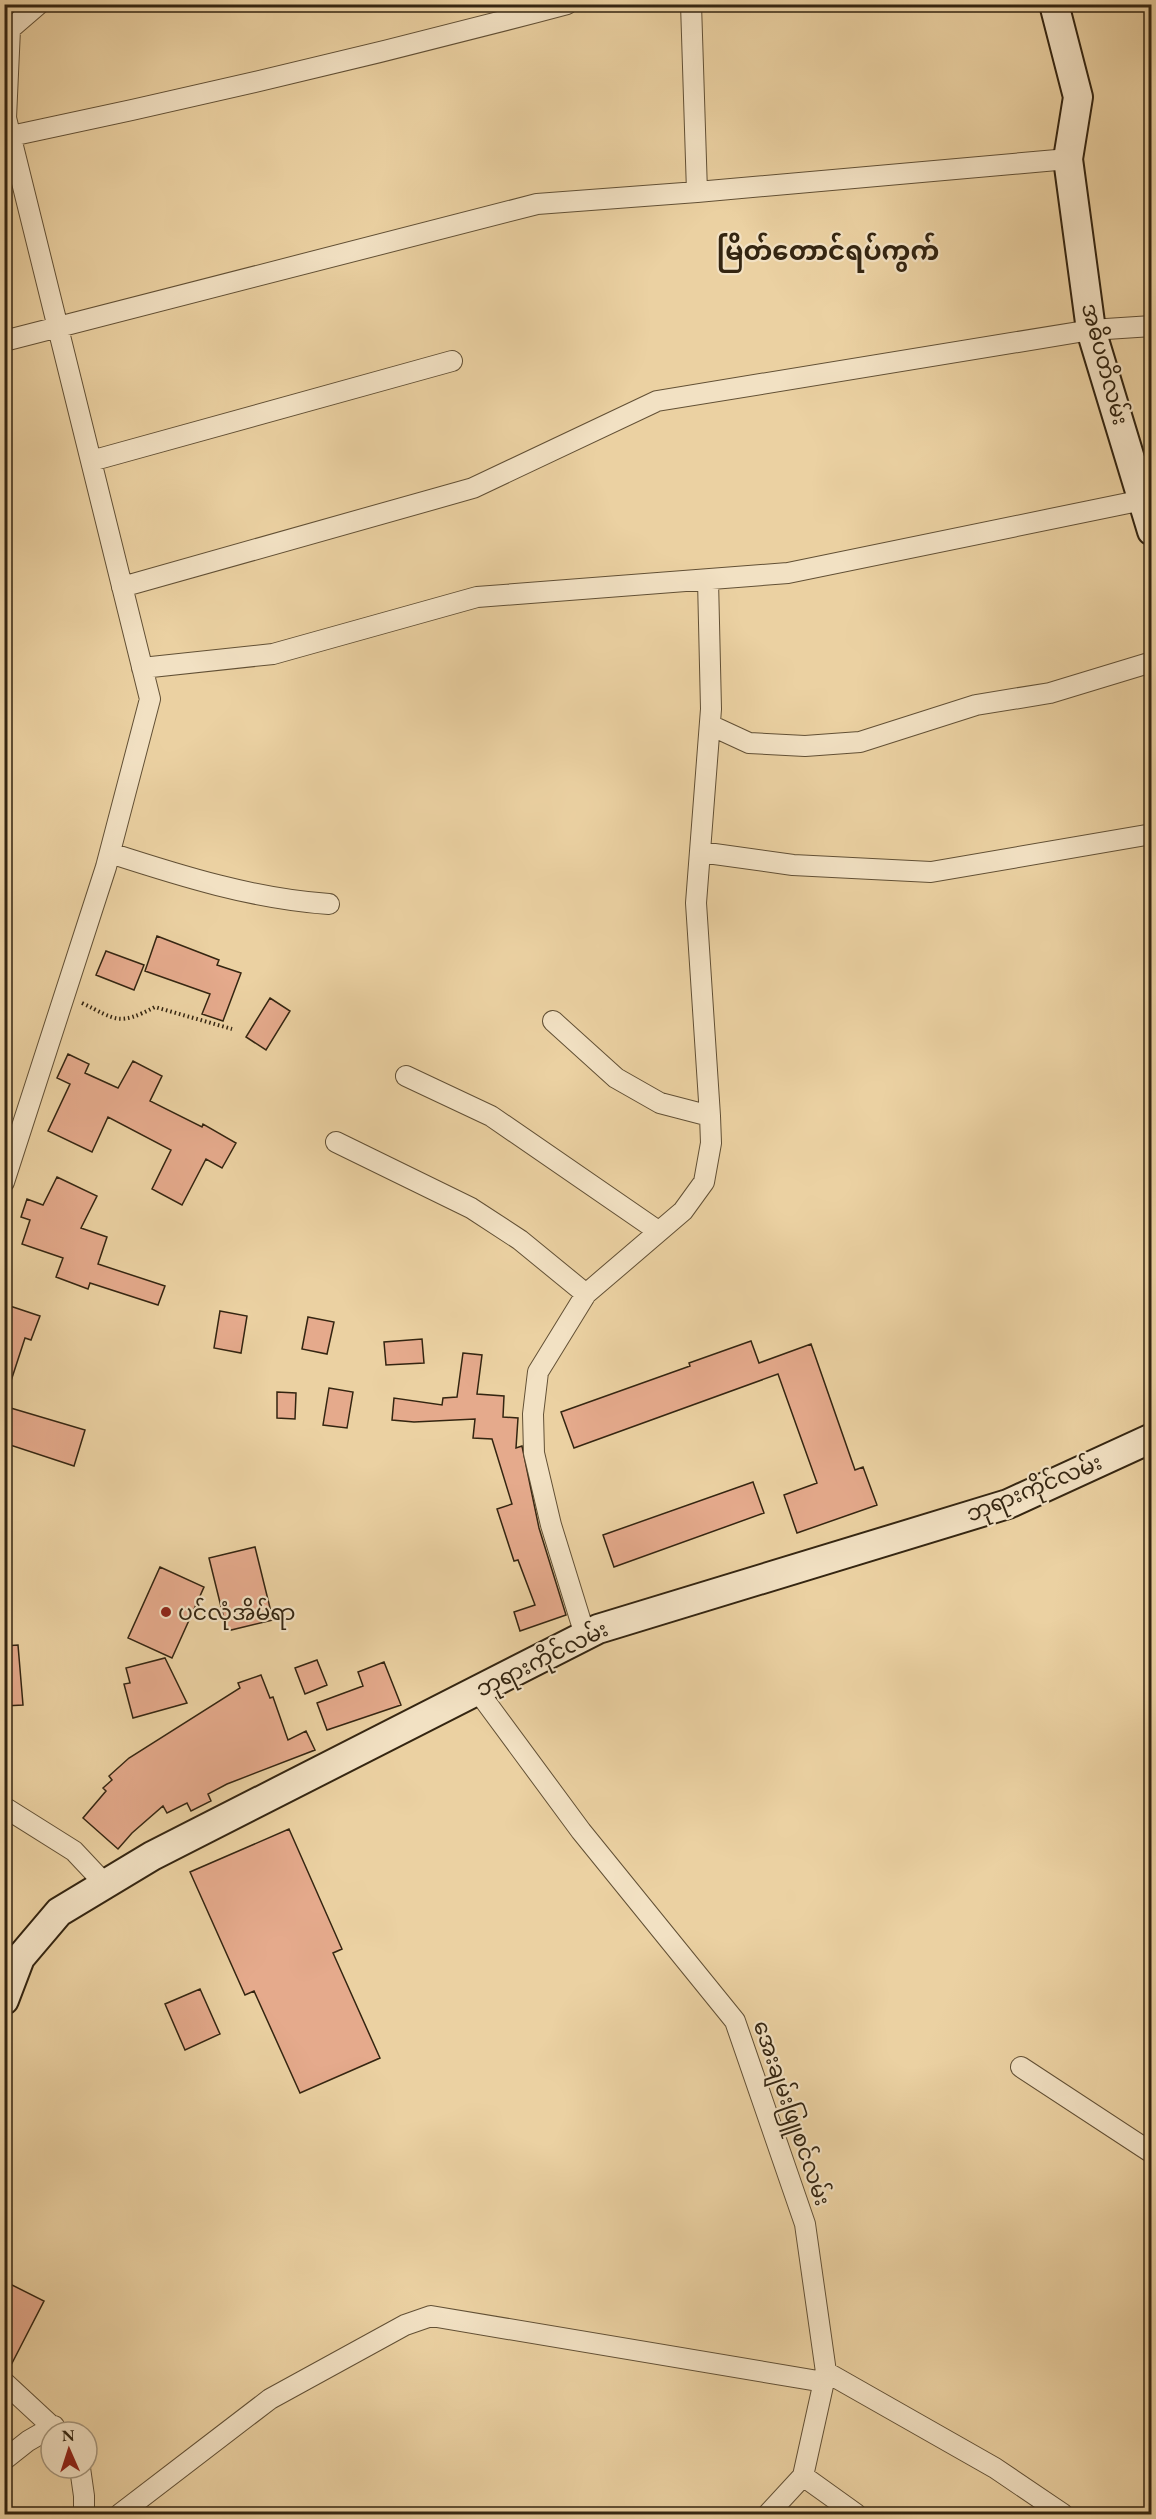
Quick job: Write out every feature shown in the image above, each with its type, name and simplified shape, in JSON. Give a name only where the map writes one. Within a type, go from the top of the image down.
[{"type":"street","points":[[4,1182],[10,1139],[65,995],[110,853],[150,699],[6,118],[10,28],[39,4]]},
{"type":"street","points":[[11,136],[184,100],[374,55],[567,4]]},
{"type":"street","points":[[690,4],[697,192]]},
{"type":"street","name":"အဓိပတိလမ်း","points":[[1054,4],[1078,97],[1068,159],[1091,330],[1152,531]]},
{"type":"street","points":[[4,341],[537,204],[1068,159]]},
{"type":"street","points":[[122,586],[473,488],[657,401],[1091,330],[1152,326]]},
{"type":"street","points":[[91,461],[452,361]]},
{"type":"street","points":[[142,668],[273,654],[477,597],[788,573],[1143,500]]},
{"type":"street","points":[[585,1635],[551,1525],[534,1452],[533,1414],[538,1372],[586,1294],[683,1211],[704,1182],[711,1143],[696,903],[710,725],[708,580]]},
{"type":"street","points":[[710,725],[749,743],[805,746],[860,742],[976,705],[1050,693],[1152,662]]},
{"type":"street","points":[[700,852],[793,865],[931,872],[1152,834]]},
{"type":"street","points":[[110,853],[197,880],[299,902],[329,904]]},
{"type":"street","points":[[553,1021],[616,1078],[660,1103],[710,1116]]},
{"type":"street","points":[[406,1076],[491,1116],[658,1231]]},
{"type":"street","points":[[336,1142],[471,1208],[520,1240],[586,1294]]},
{"type":"street","name":"ဘုရားကိုင်လမ်း","points":[[4,2000],[20,1958],[59,1912],[152,1856],[585,1635],[598,1629],[1008,1504],[1152,1438]]},
{"type":"street","name":"အေးချမ်းဖြူစင်လမ်း","points":[[477,1690],[581,1830],[735,2021],[805,2224],[825,2377],[802,2476],[768,2514]]},
{"type":"street","points":[[4,1807],[74,1851],[105,1884]]},
{"type":"street","points":[[1021,2067],[1152,2153]]},
{"type":"street","points":[[120,2514],[270,2399],[405,2325],[432,2316],[825,2377],[995,2468],[1063,2514]]},
{"type":"street","points":[[4,2382],[46,2420]]},
{"type":"street","points":[[4,2460],[28,2441],[39,2436]]},
{"type":"street","points":[[802,2476],[856,2514]]},
{"type":"street","points":[[82,2480],[84,2514]]},
{"type":"path","points":[[65,995],[116,1019],[132,1018],[155,1007],[231,1029]]},
{"type":"building","points":[[157,936],[219,960],[217,965],[241,973],[223,1021],[202,1014],[210,994],[145,971]]},
{"type":"building","points":[[106,951],[144,965],[134,990],[96,975]]},
{"type":"building","points":[[270,998],[290,1011],[266,1050],[246,1037]]},
{"type":"building","points":[[68,1054],[89,1064],[85,1073],[118,1088],[133,1061],[162,1076],[150,1101],[202,1127],[203,1124],[236,1143],[222,1168],[206,1159],[182,1205],[152,1189],[171,1150],[108,1117],[92,1152],[48,1131],[70,1084],[57,1078]]},
{"type":"building","points":[[57,1177],[97,1196],[81,1228],[107,1237],[98,1264],[165,1286],[158,1305],[90,1283],[88,1289],[56,1277],[63,1258],[22,1244],[30,1220],[21,1217],[27,1199],[43,1205]]},
{"type":"building","points":[[4,1304],[40,1316],[31,1340],[25,1338],[8,1390],[4,1389]]},
{"type":"building","points":[[220,1311],[247,1316],[241,1353],[214,1348]]},
{"type":"building","points":[[308,1317],[334,1322],[327,1354],[302,1349]]},
{"type":"building","points":[[422,1339],[424,1363],[386,1365],[384,1342]]},
{"type":"building","points":[[751,1341],[759,1363],[811,1344],[855,1470],[863,1467],[877,1505],[797,1533],[784,1495],[817,1483],[778,1374],[574,1448],[561,1412],[690,1366],[689,1363]]},
{"type":"building","points":[[463,1353],[482,1355],[477,1394],[504,1396],[503,1417],[518,1418],[516,1448],[522,1446],[539,1528],[566,1615],[520,1631],[514,1612],[535,1605],[518,1560],[514,1561],[497,1509],[512,1504],[492,1439],[473,1438],[475,1419],[414,1422],[392,1420],[394,1398],[442,1405],[443,1398],[457,1397]]},
{"type":"building","points":[[329,1388],[353,1392],[347,1428],[323,1425]]},
{"type":"building","points":[[277,1392],[296,1393],[295,1419],[277,1418]]},
{"type":"building","points":[[4,1406],[85,1430],[74,1466],[4,1443]]},
{"type":"building","points":[[753,1482],[764,1513],[614,1567],[603,1535]]},
{"type":"building","name":"ပင်လုံအိမ်ရာ","points":[[255,1547],[273,1620],[227,1631],[209,1558]]},
{"type":"building","name":"ပင်လုံအိမ်ရာ","points":[[160,1567],[204,1587],[172,1658],[128,1638]]},
{"type":"building","points":[[18,1645],[23,1705],[4,1706],[4,1646]]},
{"type":"building","points":[[165,1658],[187,1703],[133,1718],[124,1684],[130,1683],[126,1668]]},
{"type":"building","points":[[317,1660],[327,1685],[305,1694],[295,1668]]},
{"type":"building","points":[[384,1662],[401,1705],[327,1730],[317,1703],[363,1686],[358,1672]]},
{"type":"building","points":[[261,1675],[270,1698],[273,1697],[288,1740],[306,1731],[315,1750],[227,1784],[208,1794],[211,1801],[191,1811],[187,1803],[167,1813],[163,1806],[132,1833],[118,1849],[83,1818],[106,1791],[103,1788],[112,1780],[109,1776],[129,1758],[240,1688],[238,1683]]},
{"type":"building","points":[[289,1829],[342,1949],[333,1953],[380,2058],[300,2093],[254,1991],[245,1995],[190,1872]]},
{"type":"building","points":[[200,1989],[220,2034],[185,2050],[165,2004]]},
{"type":"building","points":[[4,2281],[44,2301],[8,2371],[4,2370]]},
{"type":"place","name":"ပင်လုံအိမ်ရာ","points":[[166,1612]]},
{"type":"district","name":"မြိတ်တောင်ရပ်ကွက်","points":[[828,251]]}]
